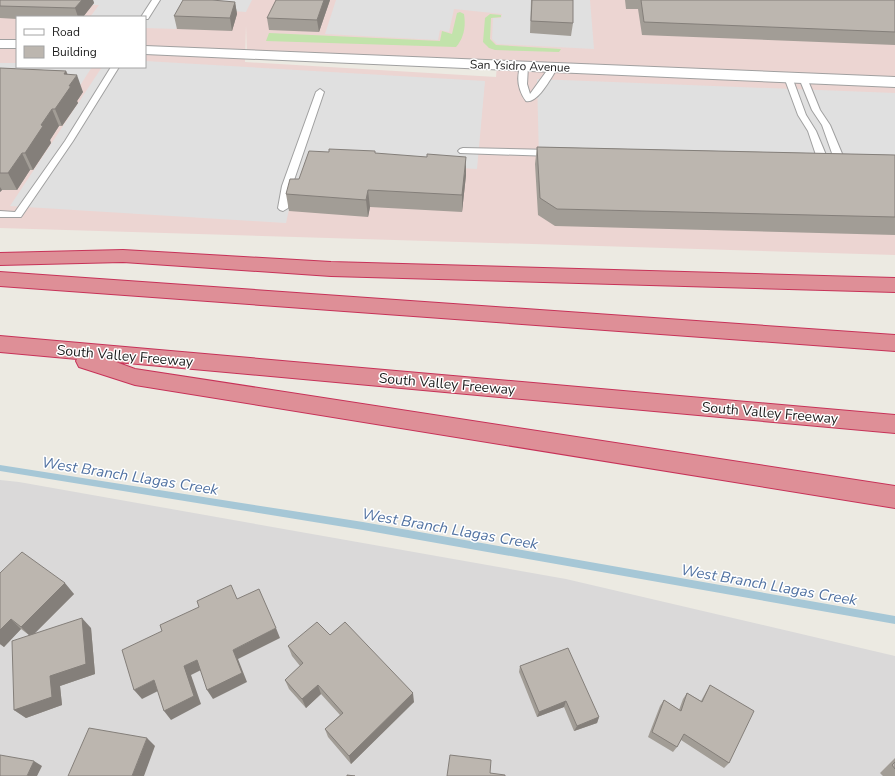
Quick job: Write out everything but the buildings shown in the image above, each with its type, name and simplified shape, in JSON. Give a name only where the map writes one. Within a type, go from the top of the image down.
[{"type":"highway","points":[[0,259],[123,256],[331,269],[895,285]]},
{"type":"highway","points":[[0,279],[895,343]]},
{"type":"highway","name":"South Valley Freeway","points":[[0,344],[895,424]]},
{"type":"highway","points":[[50,349],[135,376],[895,497]]},
{"type":"street","points":[[0,44],[16,44]]},
{"type":"street","name":"San Ysidro Avenue","points":[[146,50],[895,82]]},
{"type":"lane","points":[[146,16],[156,0]]},
{"type":"lane","points":[[524,66],[522,87],[523,92],[529,99],[536,95],[554,67]]},
{"type":"lane","points":[[0,214],[18,215],[69,141],[114,68]]},
{"type":"lane","points":[[788,77],[802,115],[812,131],[821,155]]},
{"type":"lane","points":[[803,78],[816,110],[826,125],[838,156]]},
{"type":"lane","points":[[283,208],[287,186],[320,92]]},
{"type":"lane","points":[[463,151],[561,153]]},
{"type":"lane","points":[[810,155],[849,158]]},
{"type":"shaded area","points":[[0,0],[895,0],[895,255],[0,228]],"holes":[[[246,25],[247,54],[497,65],[496,77],[245,62]]]},
{"type":"shaded area","points":[[0,0],[252,0],[246,12],[188,8],[176,29],[146,28],[146,16],[91,16],[99,5],[2,2]]},
{"type":"shaded area","points":[[336,0],[590,0],[594,49],[497,44],[492,39],[493,18],[501,18],[502,14],[454,9],[449,32],[440,30],[438,40],[325,34]]},
{"type":"shaded area","points":[[146,61],[485,81],[477,169],[307,159],[292,196],[286,223],[10,206],[101,68],[146,68]]},
{"type":"shaded area","points":[[0,63],[16,63],[16,68],[91,68],[79,87],[0,83]]},
{"type":"shaded area","points":[[537,79],[895,93],[895,170],[539,159]]},
{"type":"shaded area","points":[[0,480],[19,482],[566,579],[895,656],[895,776],[0,776]]},
{"type":"green space","points":[[460,12],[464,14],[465,23],[463,36],[456,47],[266,41],[269,33],[440,41],[442,31],[452,34],[457,13]]},
{"type":"green space","points":[[490,14],[501,15],[501,17],[491,18],[490,39],[496,45],[561,49],[559,52],[495,50],[489,48],[483,42],[485,18]]},
{"type":"waterway","name":"West Branch Llagas Creek","points":[[0,468],[363,526],[895,620]]}]
